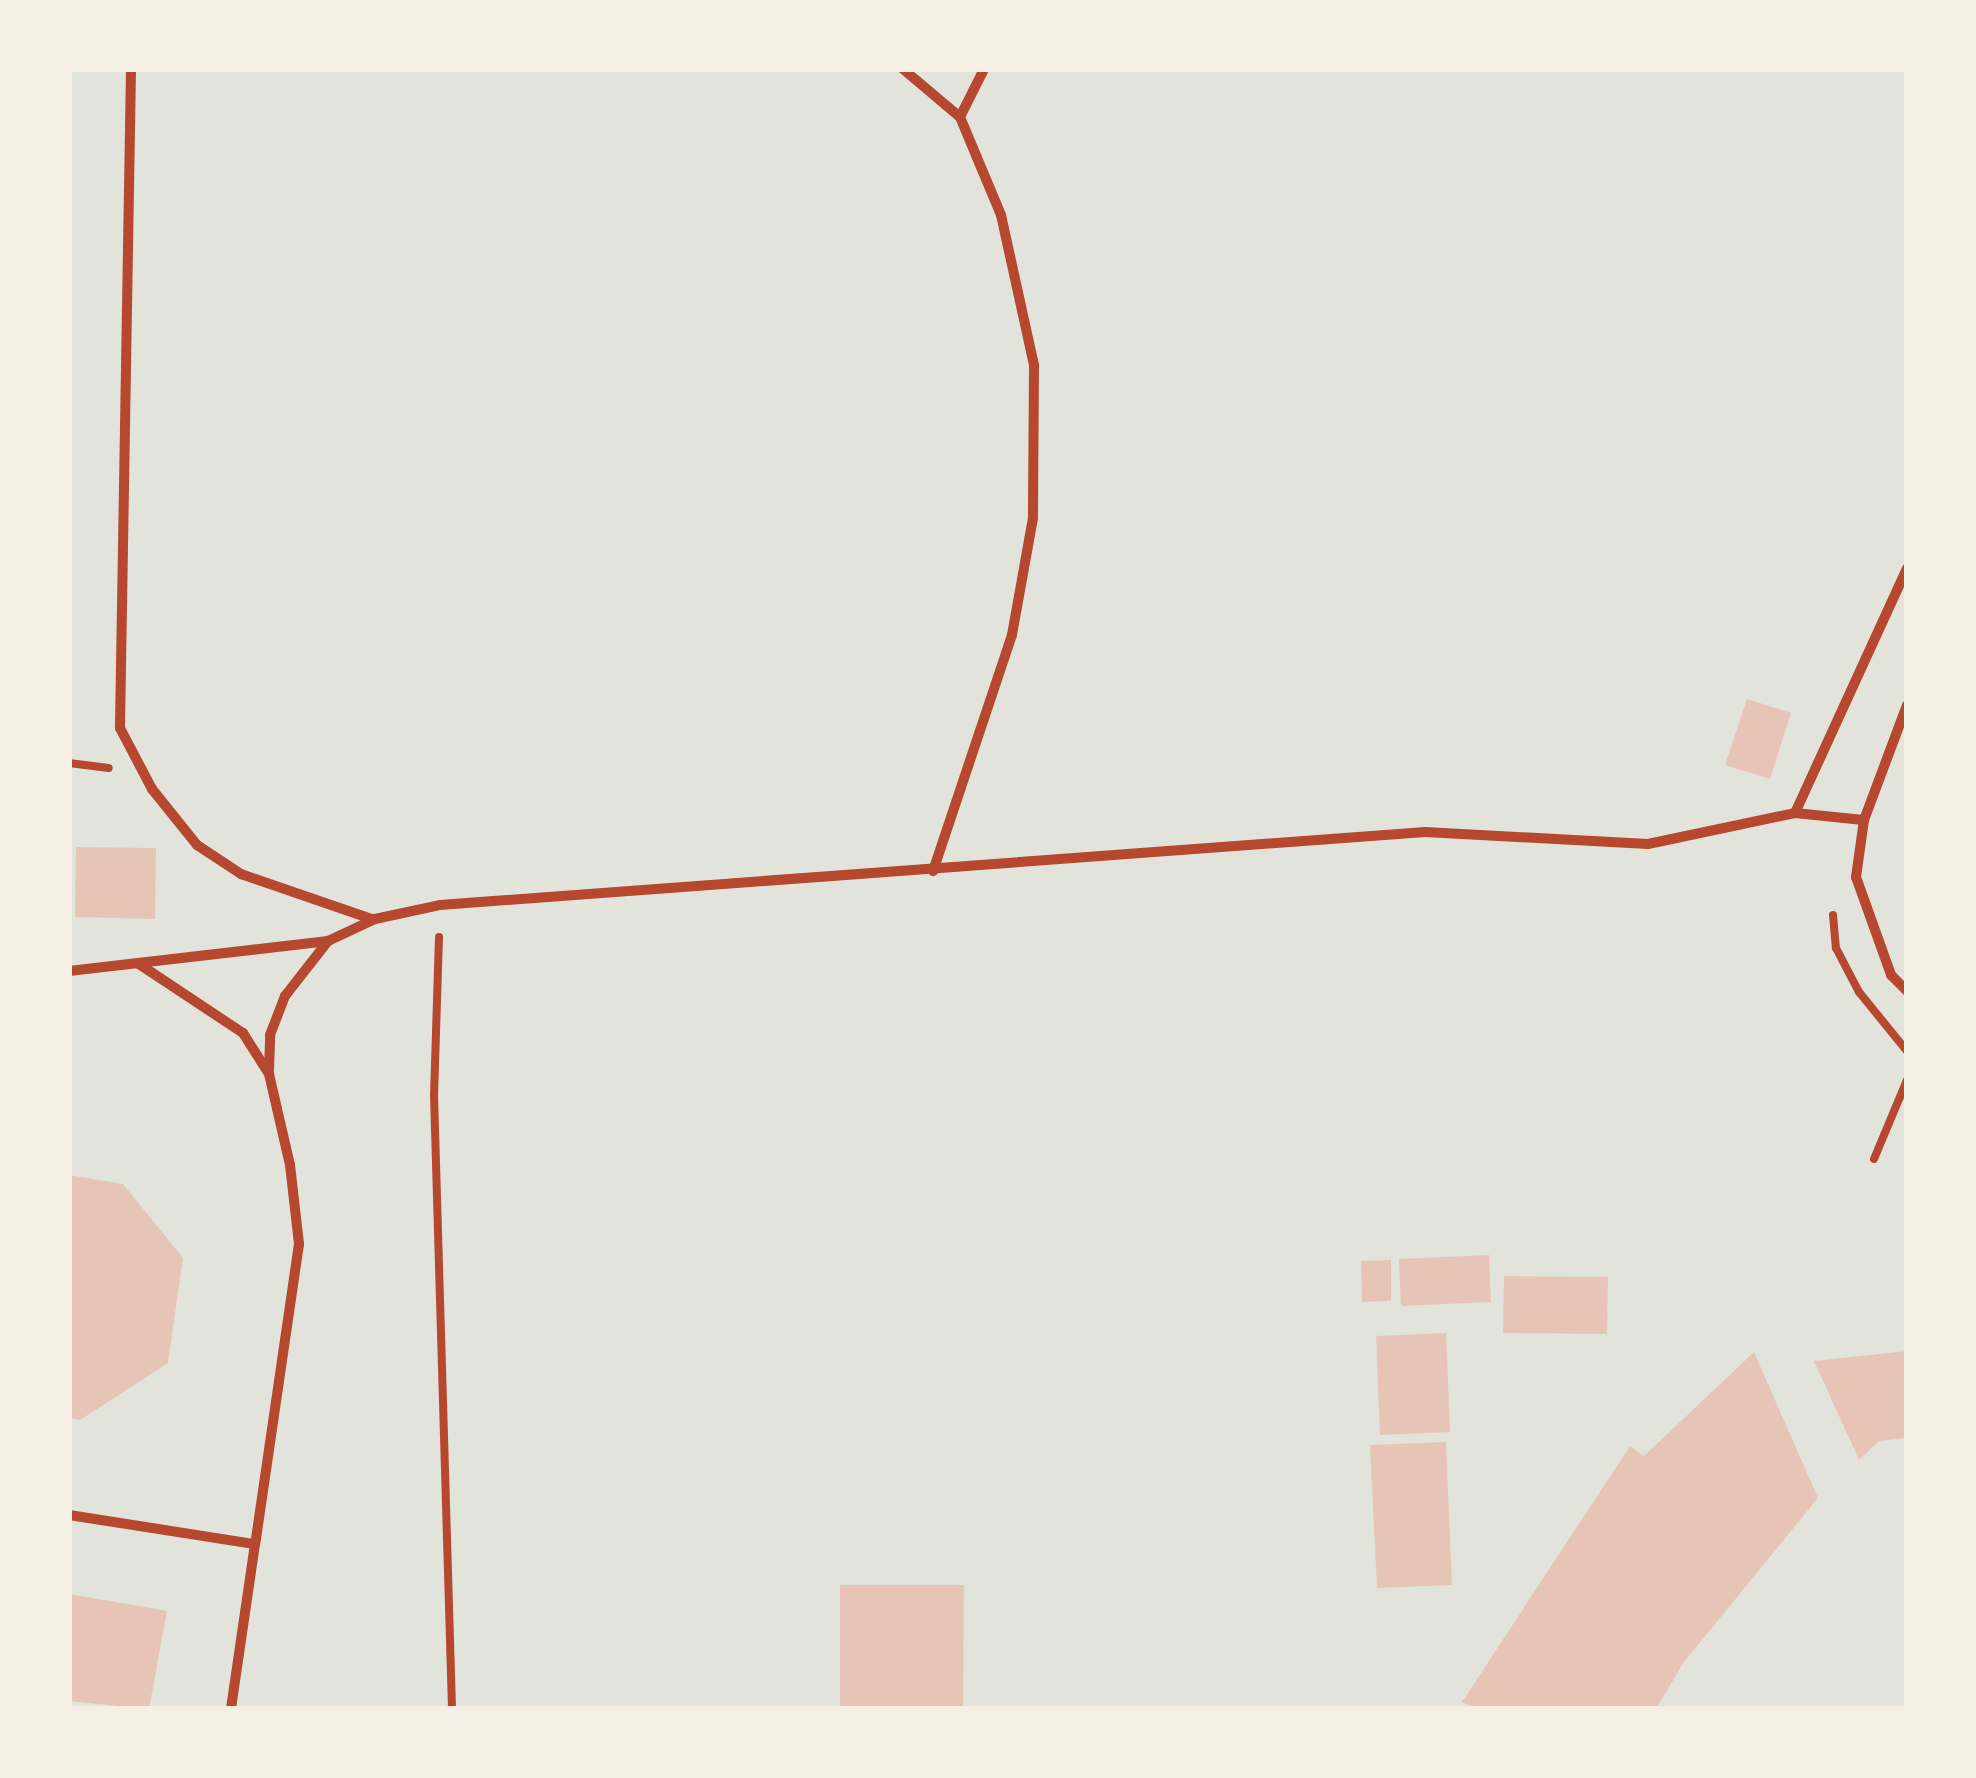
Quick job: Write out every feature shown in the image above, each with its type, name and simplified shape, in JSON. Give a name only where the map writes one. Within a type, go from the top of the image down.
[{"type":"street","points":[[131,69],[120,728],[152,789],[197,845],[241,874],[375,919]]},
{"type":"street","points":[[903,69],[960,118],[1001,215],[1034,365],[1033,518],[1012,635],[933,872]]},
{"type":"street","points":[[960,118],[984,69]]},
{"type":"street","points":[[1795,813],[1907,568]]},
{"type":"street","points":[[1907,705],[1864,820],[1856,877],[1892,975],[1907,991]]},
{"type":"street","points":[[69,971],[328,941],[375,919],[440,904],[933,872],[1425,832],[1648,844],[1795,813],[1864,820]]},
{"type":"street","points":[[231,1709],[299,1244],[269,1074],[270,1035],[285,996],[328,941]]},
{"type":"street","points":[[139,964],[243,1033],[269,1074]]},
{"type":"street","points":[[69,1515],[255,1544]]},
{"type":"path","points":[[440,904],[434,1095],[452,1709]]},
{"type":"path","points":[[1874,1159],[1907,1080]]},
{"type":"shaded area","points":[[69,69],[1907,69],[1907,1709],[69,1709]]},
{"type":"building","points":[[1747,699],[1791,713],[1770,779],[1725,765]]},
{"type":"building","points":[[76,847],[156,848],[155,919],[75,917]]},
{"type":"building","points":[[69,1175],[123,1184],[183,1258],[168,1363],[80,1420],[69,1418]]},
{"type":"building","points":[[1489,1255],[1491,1302],[1401,1306],[1399,1259]]},
{"type":"building","points":[[1391,1260],[1391,1301],[1362,1302],[1361,1261]]},
{"type":"building","points":[[1504,1276],[1608,1277],[1607,1334],[1503,1333]]},
{"type":"building","points":[[1446,1333],[1450,1432],[1380,1435],[1376,1336]]},
{"type":"building","points":[[1907,1351],[1907,1438],[1879,1441],[1859,1460],[1814,1361]]},
{"type":"building","points":[[1754,1352],[1818,1498],[1684,1662],[1656,1709],[1476,1709],[1462,1702],[1630,1446],[1644,1456]]},
{"type":"building","points":[[1446,1442],[1452,1585],[1377,1588],[1370,1445]]},
{"type":"building","points":[[840,1585],[964,1585],[963,1709],[840,1709]]},
{"type":"building","points":[[69,1594],[167,1611],[149,1709],[69,1701]]}]
